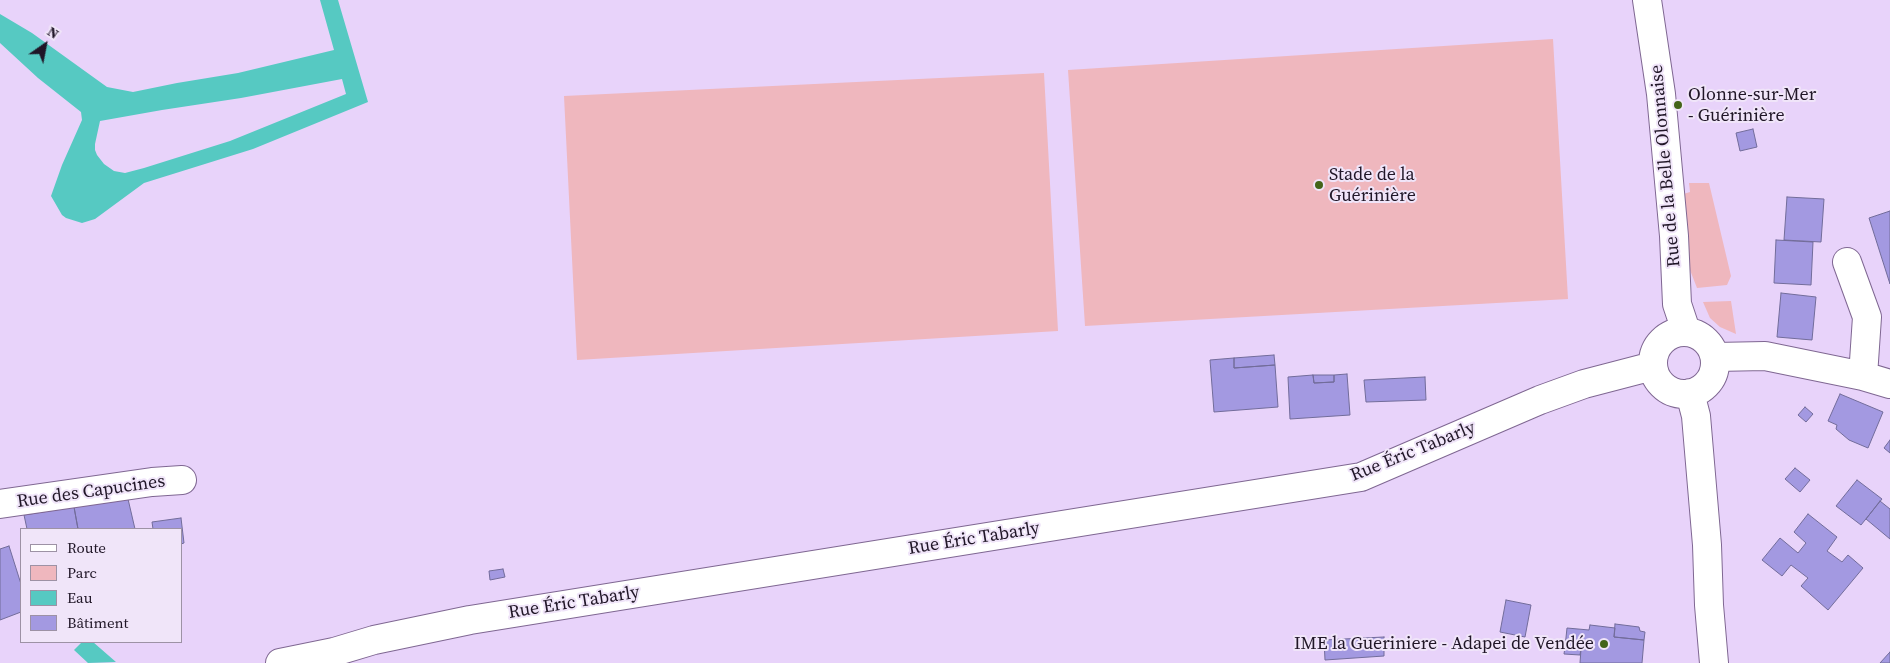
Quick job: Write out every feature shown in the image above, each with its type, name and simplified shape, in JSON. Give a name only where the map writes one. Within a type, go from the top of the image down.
[{"type":"street","name":"Rue de la Belle Olonnaise","points":[[1647,0],[1661,94],[1674,236],[1677,304],[1686,331]]},
{"type":"street","points":[[1847,262],[1867,318],[1863,376]]},
{"type":"street","points":[[1686,331],[1706,340],[1715,357],[1713,376],[1707,384],[1690,394],[1670,391],[1662,385],[1656,377],[1653,366],[1654,355],[1658,345],[1665,338],[1675,333],[1686,331]]},
{"type":"street","points":[[1715,357],[1765,356],[1863,376],[1890,384]]},
{"type":"street","name":"Rue Éric Tabarly","points":[[280,663],[334,652],[374,640],[470,620],[1361,477],[1540,400],[1584,384],[1653,366]]},
{"type":"street","points":[[1690,394],[1696,416],[1706,535],[1708,605],[1714,663]]},
{"type":"street","name":"Rue des Capucines","points":[[0,504],[152,482],[182,480]]},
{"type":"green space","name":"Stade de la Guérinière","points":[[1553,39],[1568,299],[1085,326],[1068,70]]},
{"type":"green space","points":[[1044,73],[1058,331],[577,360],[564,96]]},
{"type":"green space","points":[[1689,183],[1709,183],[1731,276],[1727,285],[1697,288],[1690,270],[1680,195],[1690,192]]},
{"type":"green space","points":[[1731,301],[1736,334],[1720,327],[1710,318],[1703,302]]},
{"type":"water","points":[[320,0],[338,0],[368,102],[253,149],[144,183],[95,219],[82,223],[62,215],[51,196],[62,165],[82,120],[81,112],[38,78],[0,43],[0,14],[32,33],[107,87],[133,92],[238,73],[334,50]],"holes":[[[342,79],[346,94],[230,141],[125,173],[114,171],[104,164],[95,150],[100,121]]]},
{"type":"water","points":[[81,643],[94,643],[116,662],[88,663],[74,650]]},
{"type":"building","points":[[1753,129],[1757,147],[1740,151],[1736,133]]},
{"type":"building","points":[[1787,197],[1824,199],[1821,242],[1784,240]]},
{"type":"building","points":[[1890,211],[1890,284],[1869,218]]},
{"type":"building","points":[[1776,240],[1813,242],[1811,285],[1774,283]]},
{"type":"building","points":[[1781,293],[1816,297],[1812,340],[1777,337]]},
{"type":"building","points":[[1274,355],[1275,365],[1234,368],[1234,358]]},
{"type":"building","points":[[1234,358],[1234,368],[1275,365],[1278,407],[1214,412],[1210,360]]},
{"type":"building","points":[[1347,374],[1350,415],[1290,419],[1288,377],[1313,375],[1314,383],[1334,382],[1334,375]]},
{"type":"building","points":[[1313,375],[1334,375],[1334,382],[1314,383]]},
{"type":"building","points":[[1425,377],[1426,400],[1366,402],[1364,380]]},
{"type":"building","points":[[1840,394],[1883,412],[1868,448],[1849,440],[1836,429],[1837,425],[1828,421]]},
{"type":"building","points":[[1805,407],[1813,414],[1806,422],[1798,415]]},
{"type":"building","points":[[1890,440],[1890,453],[1884,448]]},
{"type":"building","points":[[1795,468],[1810,480],[1800,492],[1785,479]]},
{"type":"building","points":[[1857,480],[1882,499],[1861,525],[1836,506]]},
{"type":"building","points":[[128,499],[135,528],[78,528],[74,507]]},
{"type":"building","points":[[1880,501],[1890,509],[1890,539],[1866,519]]},
{"type":"building","points":[[74,507],[78,528],[27,528],[24,515]]},
{"type":"building","points":[[1808,514],[1837,537],[1827,551],[1842,562],[1848,555],[1863,568],[1828,610],[1801,586],[1808,578],[1791,565],[1782,576],[1762,560],[1780,538],[1798,553],[1806,543],[1794,532]]},
{"type":"building","points":[[181,518],[184,543],[182,544],[182,528],[153,528],[152,522]]},
{"type":"building","points":[[9,546],[20,581],[20,612],[0,620],[0,549]]},
{"type":"building","points":[[503,569],[505,577],[490,580],[489,571]]},
{"type":"building","points":[[1506,600],[1531,605],[1525,637],[1500,632]]},
{"type":"building","points":[[1615,624],[1639,627],[1640,631],[1645,632],[1644,640],[1614,637]]},
{"type":"building","name":"IME la Gueriniere - Adapei de Vendée","points":[[1590,625],[1615,628],[1614,637],[1644,640],[1642,663],[1580,663],[1581,649],[1565,647],[1567,628],[1589,630]]},
{"type":"building","points":[[1384,637],[1384,656],[1325,660],[1324,640]]},
{"type":"building","points":[[1565,647],[1581,649],[1580,655],[1564,654]]},
{"type":"building","points":[[1890,652],[1890,663],[1880,663]]},
{"type":"place","name":"Olonne-sur-Mer - Guérinière","points":[[1678,105]]},
{"type":"place","name":"Stade de la Guérinière","points":[[1319,185]]},
{"type":"place","name":"IME la Gueriniere - Adapei de Vendée","points":[[1604,644]]}]
